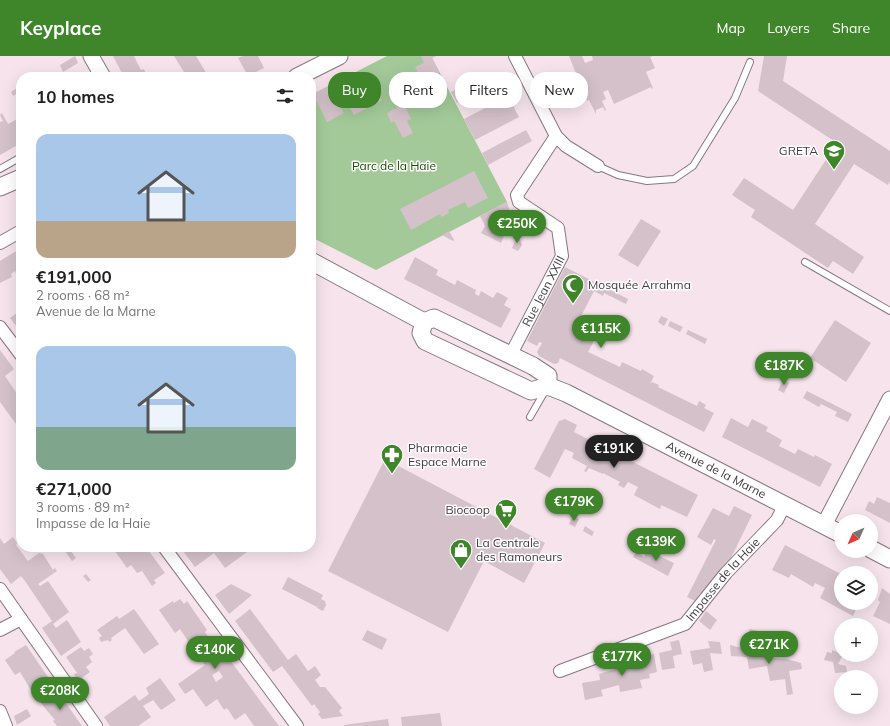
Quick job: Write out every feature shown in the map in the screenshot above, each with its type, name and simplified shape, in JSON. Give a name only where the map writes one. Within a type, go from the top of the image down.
[{"type":"main road","points":[[307,72],[339,56]]},
{"type":"main road","points":[[0,187],[16,180]]},
{"type":"main road","points":[[0,190],[16,191]]},
{"type":"main road","points":[[316,264],[424,322]]},
{"type":"main road","points":[[434,318],[533,366],[548,376],[548,386],[531,390],[426,340],[422,333],[424,322],[434,318]]},
{"type":"main road","name":"Avenue de la Marne","points":[[548,386],[834,530]]},
{"type":"main road","points":[[878,553],[890,559]]},
{"type":"street","points":[[91,56],[100,72]]},
{"type":"street","points":[[515,56],[556,136],[566,146],[598,166]]},
{"type":"street","name":"Rue Jean XXIII","points":[[510,356],[562,256],[558,228],[519,202],[517,194],[556,136]]},
{"type":"street","points":[[0,243],[16,234]]},
{"type":"street","points":[[0,327],[16,348]]},
{"type":"street","points":[[824,525],[890,399]]},
{"type":"street","name":"Impasse de la Haie","points":[[560,671],[685,624],[726,573],[777,520],[784,506]]},
{"type":"street","points":[[168,552],[297,726]]},
{"type":"street","points":[[0,589],[96,726]]},
{"type":"street","points":[[0,630],[21,619]]},
{"type":"street","points":[[0,711],[6,726]]},
{"type":"lane","points":[[598,166],[618,175],[647,181],[674,179],[693,166],[735,98],[750,62]]},
{"type":"lane","points":[[0,169],[16,160]]},
{"type":"lane","points":[[805,262],[890,311]]},
{"type":"lane","points":[[530,417],[548,386]]},
{"type":"green space","name":"Parc de la Haie","points":[[387,56],[431,56],[439,72],[389,72],[389,108],[447,108],[447,87],[455,102],[455,108],[458,108],[507,202],[376,270],[316,240],[316,92],[328,86],[328,108],[381,108],[381,72],[356,72]]},
{"type":"building","points":[[75,56],[78,63],[63,72],[60,65]]},
{"type":"building","points":[[113,56],[134,56],[141,70],[144,69],[145,72],[121,72]]},
{"type":"building","points":[[174,56],[196,56],[206,72],[184,72]]},
{"type":"building","points":[[243,56],[258,56],[264,68],[256,72],[246,72],[238,58]]},
{"type":"building","points":[[421,56],[436,56],[432,58],[439,72],[418,72],[415,67],[424,63]]},
{"type":"building","points":[[569,56],[582,56],[585,63],[593,60],[592,56],[653,56],[650,57],[655,68],[646,72],[653,88],[652,89],[651,87],[614,104],[608,90],[603,92],[606,99],[602,101],[606,110],[605,111],[603,107],[596,110],[596,114],[588,100],[588,72],[575,72]]},
{"type":"building","name":"GRETA","points":[[764,56],[787,56],[783,81],[890,151],[890,181],[888,185],[854,164],[815,224],[864,257],[853,274],[833,261],[828,268],[751,217],[755,210],[732,195],[744,178],[793,210],[837,143],[758,91]]},
{"type":"building","points":[[328,87],[328,108],[341,108],[344,113],[327,122],[316,100],[316,93]]},
{"type":"building","points":[[16,89],[16,94],[13,96],[11,92]]},
{"type":"building","points":[[455,90],[455,99],[451,92]]},
{"type":"building","points":[[350,108],[367,108],[354,115]]},
{"type":"building","points":[[396,108],[406,108],[411,119],[407,121],[413,133],[403,138],[394,121],[391,123],[387,113]]},
{"type":"building","points":[[485,108],[514,108],[519,117],[475,140],[464,119]]},
{"type":"building","points":[[2,113],[8,124],[16,120],[16,146],[0,155],[0,122],[3,121],[0,115]]},
{"type":"building","points":[[526,130],[532,141],[488,165],[482,153]]},
{"type":"building","points":[[474,171],[488,198],[468,208],[465,202],[448,210],[449,213],[442,217],[440,214],[411,230],[400,209]]},
{"type":"building","points":[[507,202],[517,233],[504,235],[501,243],[481,233],[485,226],[480,216]]},
{"type":"building","points":[[641,219],[661,231],[638,267],[618,255]]},
{"type":"building","points":[[449,231],[454,240],[453,241],[442,235]]},
{"type":"building","points":[[518,235],[522,245],[518,251],[512,248]]},
{"type":"building","points":[[16,251],[16,274],[15,271],[11,274],[12,277],[0,283],[0,261]]},
{"type":"building","points":[[415,257],[438,270],[436,275],[455,285],[457,280],[476,290],[475,294],[479,296],[481,291],[493,298],[497,292],[508,298],[504,305],[511,309],[501,328],[404,279]]},
{"type":"building","points":[[565,267],[628,299],[626,304],[604,293],[603,296],[594,291],[573,332],[582,337],[583,335],[595,339],[588,352],[620,367],[622,362],[641,371],[642,369],[654,376],[650,384],[652,382],[659,385],[658,387],[697,406],[699,401],[706,405],[704,408],[714,413],[704,432],[560,358],[558,363],[554,364],[539,356],[537,352],[542,343],[539,342],[537,346],[527,341]]},
{"type":"building","points":[[16,314],[16,326],[10,318]]},
{"type":"building","points":[[661,316],[668,319],[664,326],[658,322]]},
{"type":"building","points":[[835,320],[871,343],[846,382],[810,358]]},
{"type":"building","points":[[670,321],[683,327],[680,332],[668,326]]},
{"type":"building","points":[[688,330],[707,339],[705,344],[686,334]]},
{"type":"building","points":[[0,350],[14,369],[5,376],[16,392],[16,424],[0,402]]},
{"type":"building","points":[[783,380],[789,383],[784,393],[778,390]]},
{"type":"building","points":[[807,391],[852,414],[848,422],[835,416],[837,412],[821,404],[819,407],[803,398]]},
{"type":"building","points":[[731,418],[748,427],[752,419],[768,427],[766,431],[782,440],[779,446],[795,454],[798,449],[814,457],[815,455],[832,464],[820,487],[722,437]]},
{"type":"building","points":[[565,419],[577,425],[574,432],[698,495],[687,517],[661,505],[660,509],[634,495],[638,487],[628,482],[624,488],[618,485],[620,482],[603,473],[589,468],[586,472],[584,471],[587,466],[572,458],[574,453],[565,449],[550,478],[534,469],[559,421]]},
{"type":"building","points":[[385,459],[545,543],[524,583],[484,561],[448,632],[328,571]]},
{"type":"building","points":[[877,497],[890,503],[890,523],[878,517],[878,514],[873,514],[865,510],[869,501],[874,504]]},
{"type":"building","points":[[734,506],[752,515],[729,562],[703,594],[700,593],[695,601],[687,597],[716,540],[714,539],[711,545],[697,537],[713,508],[729,516]]},
{"type":"building","points":[[573,516],[579,519],[575,527],[569,524]]},
{"type":"building","points":[[585,526],[594,532],[592,536],[583,531]]},
{"type":"building","points":[[13,537],[16,542],[16,552],[21,552],[28,561],[39,553],[43,554],[53,570],[55,568],[57,571],[38,584],[40,586],[48,581],[69,612],[53,624],[56,628],[67,620],[81,642],[61,656],[42,628],[52,621],[25,581],[21,576],[11,584],[0,569],[0,538],[4,544]]},
{"type":"building","points":[[785,545],[834,570],[834,606],[820,598],[825,588],[815,583],[813,587],[791,574],[789,578],[772,570]]},
{"type":"building","points":[[647,550],[674,563],[668,576],[633,557],[636,552],[644,557]]},
{"type":"building","points":[[66,552],[72,552],[76,558],[72,561]]},
{"type":"building","points":[[115,552],[150,552],[165,573],[154,580],[156,583],[152,586],[142,571],[137,573],[131,565],[127,568]]},
{"type":"building","points":[[184,552],[247,552],[225,568],[214,553],[195,567]]},
{"type":"building","points":[[86,574],[91,580],[88,582],[83,576]]},
{"type":"building","points":[[288,577],[323,595],[317,607],[282,589]]},
{"type":"building","points":[[231,584],[252,595],[229,614],[215,595]]},
{"type":"building","points":[[882,588],[890,594],[890,624],[873,616],[876,610],[878,610],[880,602],[878,600]]},
{"type":"building","points":[[180,599],[184,604],[187,601],[207,630],[205,632],[212,642],[215,640],[279,726],[254,726],[245,713],[235,720],[227,708],[224,710],[217,699],[206,707],[193,689],[185,694],[178,684],[205,665],[196,653],[193,655],[187,647],[190,644],[180,629],[175,633],[159,610],[173,601],[174,603]],"holes":[[[219,671],[223,677],[216,682],[212,675]]]},
{"type":"building","points":[[321,599],[325,601],[326,605],[323,611],[317,608]]},
{"type":"building","points":[[134,609],[159,644],[144,654],[125,628],[111,638],[112,640],[109,642],[108,640],[101,642],[99,638],[102,636],[97,630],[117,616],[119,619]]},
{"type":"building","points":[[250,609],[288,660],[296,654],[308,671],[315,666],[321,675],[315,680],[320,687],[325,687],[342,708],[339,711],[343,716],[322,719],[318,714],[320,712],[314,704],[312,706],[282,666],[273,672],[235,621]]},
{"type":"building","points":[[842,610],[856,610],[853,616]]},
{"type":"building","points":[[706,611],[717,620],[710,630],[699,621]]},
{"type":"building","points":[[750,629],[762,632],[778,640],[774,648],[745,640]]},
{"type":"building","points":[[367,630],[387,639],[382,650],[362,640]]},
{"type":"building","points":[[679,640],[682,654],[673,656],[675,668],[662,670],[659,653],[672,650],[670,642]]},
{"type":"building","points":[[708,641],[720,642],[722,654],[710,653],[713,670],[704,672],[702,663],[693,665],[690,651],[710,648]]},
{"type":"building","points":[[26,645],[48,677],[39,684],[41,686],[32,692],[20,672],[15,675],[5,660],[15,653],[14,652]]},
{"type":"building","points":[[730,645],[765,654],[765,658],[787,659],[801,663],[802,669],[789,671],[793,694],[787,695],[785,679],[770,681],[767,666],[749,669],[747,657],[731,656]]},
{"type":"building","points":[[81,647],[84,651],[89,648],[93,654],[89,657],[92,662],[86,667],[90,672],[78,681],[74,674],[77,673],[66,657]]},
{"type":"building","points":[[832,650],[834,651],[834,662],[839,662],[838,664],[846,666],[847,670],[834,670],[833,662],[824,660],[827,652],[832,653]]},
{"type":"building","points":[[654,654],[657,672],[649,674],[650,678],[640,680],[642,688],[620,692],[619,685],[601,690],[603,696],[585,700],[582,683],[600,680],[599,674],[616,669],[616,665],[637,662],[636,657]]},
{"type":"building","points":[[160,678],[176,700],[161,710],[153,700],[143,706],[151,717],[138,726],[110,726],[104,717],[135,695],[139,701],[149,694],[146,688]]},
{"type":"building","points":[[57,690],[82,726],[57,726],[53,721],[55,720],[40,701]]},
{"type":"building","points":[[27,709],[31,716],[17,725],[14,716]]},
{"type":"building","points":[[440,713],[442,726],[402,726],[401,717]]},
{"type":"building","points":[[388,719],[389,726],[344,726],[344,725]]},
{"type":"place","name":"GRETA","points":[[834,170]]},
{"type":"place","name":"Mosquée Arrahma","points":[[573,304]]},
{"type":"place","name":"Pharmacie Espace Marne","points":[[392,474]]},
{"type":"place","name":"Biocoop","points":[[506,530]]},
{"type":"place","name":"La Centrale des Ramoneurs","points":[[461,570]]}]
